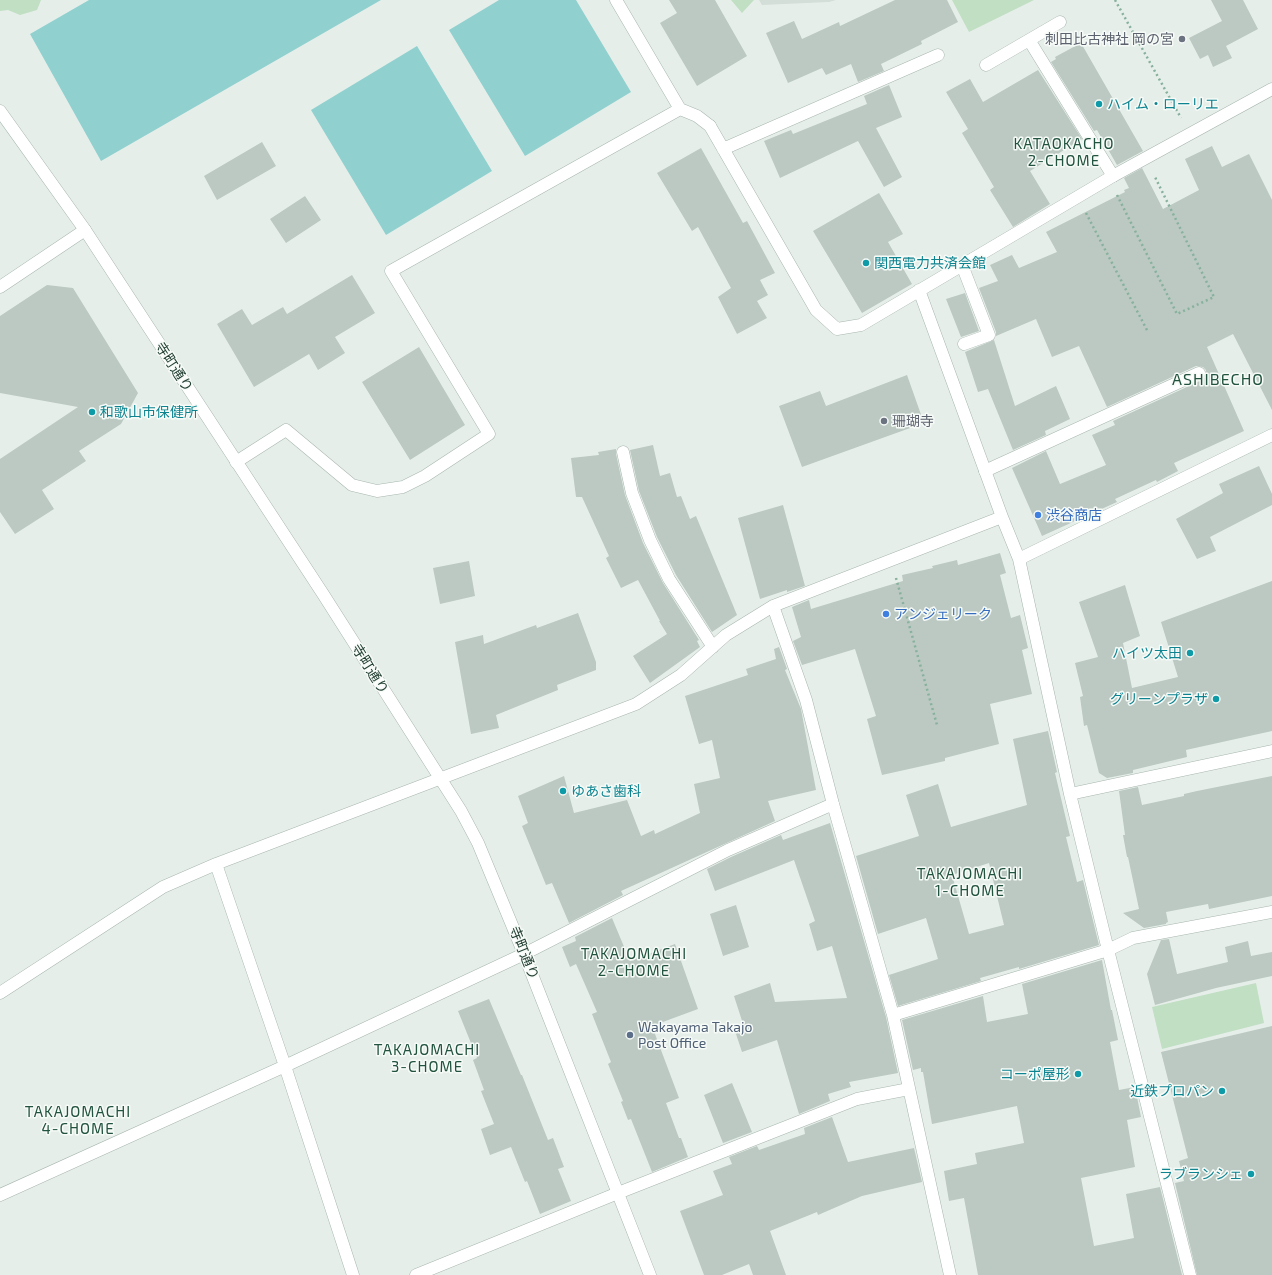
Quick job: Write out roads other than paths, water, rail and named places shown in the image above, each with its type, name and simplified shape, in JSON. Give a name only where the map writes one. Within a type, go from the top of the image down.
[{"type":"street","points":[[616,0],[680,110],[697,116],[710,126],[816,310],[837,329],[861,325],[1111,178],[1272,89]]},
{"type":"street","points":[[986,65],[1060,22]]},
{"type":"street","points":[[1029,40],[1111,178]]},
{"type":"street","points":[[723,149],[938,55]]},
{"type":"street","points":[[236,462],[286,430],[352,485],[377,491],[403,487],[425,476],[489,434],[391,271],[680,110]]},
{"type":"street","name":"寺町通り","points":[[0,111],[85,230],[323,594],[460,811],[478,843],[524,954],[650,1275]]},
{"type":"street","points":[[0,287],[85,230]]},
{"type":"street","points":[[962,265],[989,335],[964,344]]},
{"type":"street","points":[[919,290],[1002,517],[1019,559],[1070,794],[1190,1275]]},
{"type":"street","points":[[985,470],[1200,373]]},
{"type":"street","points":[[1019,559],[1271,438]]},
{"type":"street","points":[[623,452],[632,493],[650,540],[669,579],[713,647]]},
{"type":"street","points":[[0,992],[163,887],[216,864],[636,704],[681,675],[726,635],[773,606],[1002,517]]},
{"type":"street","points":[[773,606],[806,700],[833,804],[893,1015],[950,1275]]},
{"type":"street","points":[[1070,794],[1272,751]]},
{"type":"street","points":[[0,1195],[285,1066],[524,954],[728,850],[833,804]]},
{"type":"street","points":[[216,864],[285,1066],[353,1275]]},
{"type":"street","points":[[893,1015],[1108,950],[1133,938],[1272,912]]},
{"type":"street","points":[[416,1275],[618,1193],[857,1099],[909,1089]]},
{"type":"water","points":[[89,0],[381,0],[101,161],[30,34]]},
{"type":"water","points":[[499,0],[576,0],[631,92],[525,156],[449,30]]},
{"type":"water","points":[[417,46],[492,171],[386,235],[311,110]]},
{"type":"place","name":"刺田比古神社 岡の宮","points":[[1182,39]]},
{"type":"place","name":"ハイム・ローリエ","points":[[1099,104]]},
{"type":"place","name":"関西電力共済会館","points":[[866,263]]},
{"type":"place","name":"和歌山市保健所","points":[[92,412]]},
{"type":"place","name":"珊瑚寺","points":[[884,421]]},
{"type":"place","name":"渋谷商店","points":[[1038,515]]},
{"type":"place","name":"アンジェリーク","points":[[886,614]]},
{"type":"place","name":"ハイツ太田","points":[[1190,653]]},
{"type":"place","name":"グリーンプラザ","points":[[1216,699]]},
{"type":"place","name":"ゆあさ歯科","points":[[563,791]]},
{"type":"place","name":"Wakayama Takajo Post Office","points":[[630,1035]]},
{"type":"place","name":"コーポ屋形","points":[[1078,1074]]},
{"type":"place","name":"近鉄プロパン","points":[[1222,1091]]},
{"type":"place","name":"ラブランシェ","points":[[1251,1174]]},
{"type":"district","name":"KATAOKACHO 2-CHOME","points":[[1064,152]]},
{"type":"district","name":"ASHIBECHO","points":[[1218,380]]},
{"type":"district","name":"TAKAJOMACHI 1-CHOME","points":[[970,882]]},
{"type":"district","name":"TAKAJOMACHI 2-CHOME","points":[[634,962]]},
{"type":"district","name":"TAKAJOMACHI 3-CHOME","points":[[427,1058]]},
{"type":"district","name":"TAKAJOMACHI 4-CHOME","points":[[78,1120]]}]
